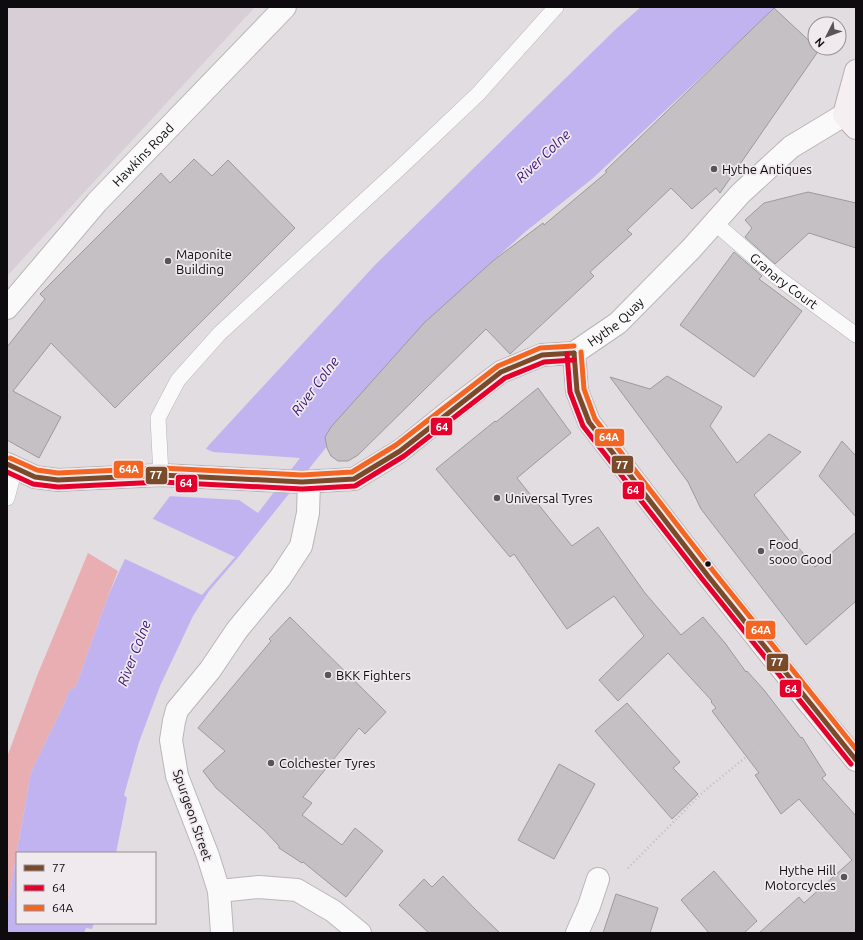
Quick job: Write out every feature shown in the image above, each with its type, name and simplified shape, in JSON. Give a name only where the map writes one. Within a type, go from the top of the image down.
[{"type":"main road","name":"Hythe Quay","points":[[850,122],[856,71]]},
{"type":"street","name":"Hawkins Road","points":[[7,308],[97,202],[285,7]]},
{"type":"street","name":"Hythe Quay","points":[[11,466],[35,477],[58,480],[171,475],[305,482],[354,479],[400,451],[501,372],[542,355],[574,353],[618,323],[715,223],[740,194],[790,148],[850,122]]},
{"type":"street","points":[[574,353],[577,391],[589,422],[708,576],[856,760]]},
{"type":"street","name":"Spurgeon Street","points":[[222,933],[219,891],[208,856],[177,776],[171,740],[174,721],[177,710],[210,670],[237,630],[280,578],[301,546],[308,514],[305,482]]},
{"type":"street","points":[[577,933],[589,906],[598,879]]},
{"type":"street","points":[[219,891],[259,887],[297,890],[333,911],[360,933]]},
{"type":"lane","points":[[171,475],[158,418],[178,380],[220,333],[401,167],[478,94],[556,7]]},
{"type":"lane","name":"Granary Court","points":[[715,223],[777,277],[856,334]]},
{"type":"lane","points":[[7,498],[11,466]]},
{"type":"path","points":[[628,868],[704,792],[762,744]]},
{"type":"shaded area","points":[[7,7],[255,7],[7,276]]},
{"type":"shaded area","points":[[88,553],[118,571],[76,686],[69,691],[31,772],[7,909],[7,757],[37,676]]},
{"type":"water","name":"River Colne","points":[[641,7],[776,7],[592,179],[525,232],[461,290],[400,355],[240,555],[209,591],[193,616],[160,686],[139,742],[124,795],[127,798],[116,852],[17,852],[31,772],[69,691],[76,686],[108,596],[129,550],[209,445],[375,265],[618,27]]},
{"type":"water","points":[[16,858],[16,924],[94,924],[92,929],[86,928],[84,933],[7,933],[7,909]]},
{"type":"pier","points":[[204,448],[213,452],[300,458],[258,513],[239,500],[167,496]]},
{"type":"pier","points":[[151,518],[235,557],[202,595],[123,558],[127,549]]},
{"type":"building","points":[[774,8],[807,39],[807,56],[815,56],[720,193],[716,188],[692,209],[671,188],[627,230],[632,234],[590,272],[594,276],[510,354],[486,329],[358,455],[348,461],[338,461],[331,456],[327,448],[325,437],[331,427],[424,323],[494,260],[543,223],[544,225],[607,172],[605,171]]},
{"type":"building","name":"Maponite Building","points":[[194,159],[212,176],[228,160],[295,228],[115,408],[51,343],[13,391],[61,417],[39,458],[7,440],[7,347],[45,299],[40,294],[161,173],[170,183]]},
{"type":"building","points":[[808,192],[856,203],[856,248],[809,233],[775,264],[745,237],[752,228],[745,220],[764,203]]},
{"type":"building","points":[[734,252],[762,276],[759,279],[802,311],[754,377],[680,325]]},
{"type":"building","points":[[667,376],[722,407],[710,426],[737,463],[769,434],[801,452],[754,495],[795,548],[797,546],[815,567],[856,532],[856,601],[806,645],[701,509],[688,482],[610,377],[650,389]]},
{"type":"building","points":[[538,388],[571,433],[517,478],[572,546],[598,527],[645,593],[681,635],[703,617],[725,643],[746,672],[747,671],[764,690],[801,738],[802,737],[826,775],[822,778],[856,816],[856,933],[759,933],[799,897],[804,903],[852,860],[799,799],[781,814],[755,775],[759,773],[712,711],[716,708],[711,702],[712,701],[668,653],[618,701],[599,680],[644,636],[614,596],[567,629],[514,554],[510,557],[436,469]]},
{"type":"building","points":[[842,441],[856,456],[856,517],[819,476]]},
{"type":"building","points":[[290,617],[386,712],[365,734],[359,728],[303,797],[312,803],[302,815],[342,845],[355,828],[383,851],[346,897],[303,862],[302,863],[279,848],[279,846],[264,830],[216,788],[203,771],[225,751],[198,728],[271,641],[269,639]]},
{"type":"building","points":[[627,703],[680,762],[673,768],[698,794],[672,819],[595,731]]},
{"type":"building","points":[[559,764],[595,784],[554,859],[518,840]]},
{"type":"building","points":[[714,871],[757,921],[744,933],[709,933],[681,900]]},
{"type":"building","points":[[443,876],[500,933],[429,933],[399,905],[424,879],[432,887]]},
{"type":"building","points":[[616,894],[658,908],[650,933],[603,933]]},
{"type":"transit line","name":"64A","points":[[10,458],[37,470],[58,473],[161,468],[302,475],[352,472],[396,445],[498,366],[540,348],[574,346]]},
{"type":"transit line","name":"64A","points":[[581,352],[584,389],[595,419],[714,572],[856,749]]},
{"type":"transit line","name":"77","points":[[574,353],[577,391],[589,422],[708,576],[856,760]]},
{"type":"transit line","name":"77","points":[[7,464],[35,477],[58,480],[161,475],[302,482],[354,479],[400,451],[501,372],[542,355],[574,353]]},
{"type":"transit line","name":"64","points":[[567,354],[570,392],[583,426],[703,580],[851,764]]},
{"type":"transit line","name":"64","points":[[7,472],[33,484],[58,487],[161,482],[302,489],[355,486],[404,456],[505,378],[544,362],[574,360]]},
{"type":"place","name":"Hythe Antiques","points":[[714,169]]},
{"type":"place","name":"Maponite Building","points":[[168,261]]},
{"type":"place","name":"Universal Tyres","points":[[497,498]]},
{"type":"place","name":"Food sooo Good","points":[[761,551]]},
{"type":"place","name":"BKK Fighters","points":[[328,675]]},
{"type":"place","name":"Colchester Tyres","points":[[271,763]]},
{"type":"place","name":"Hythe Hill Motorcycles","points":[[844,877]]}]
